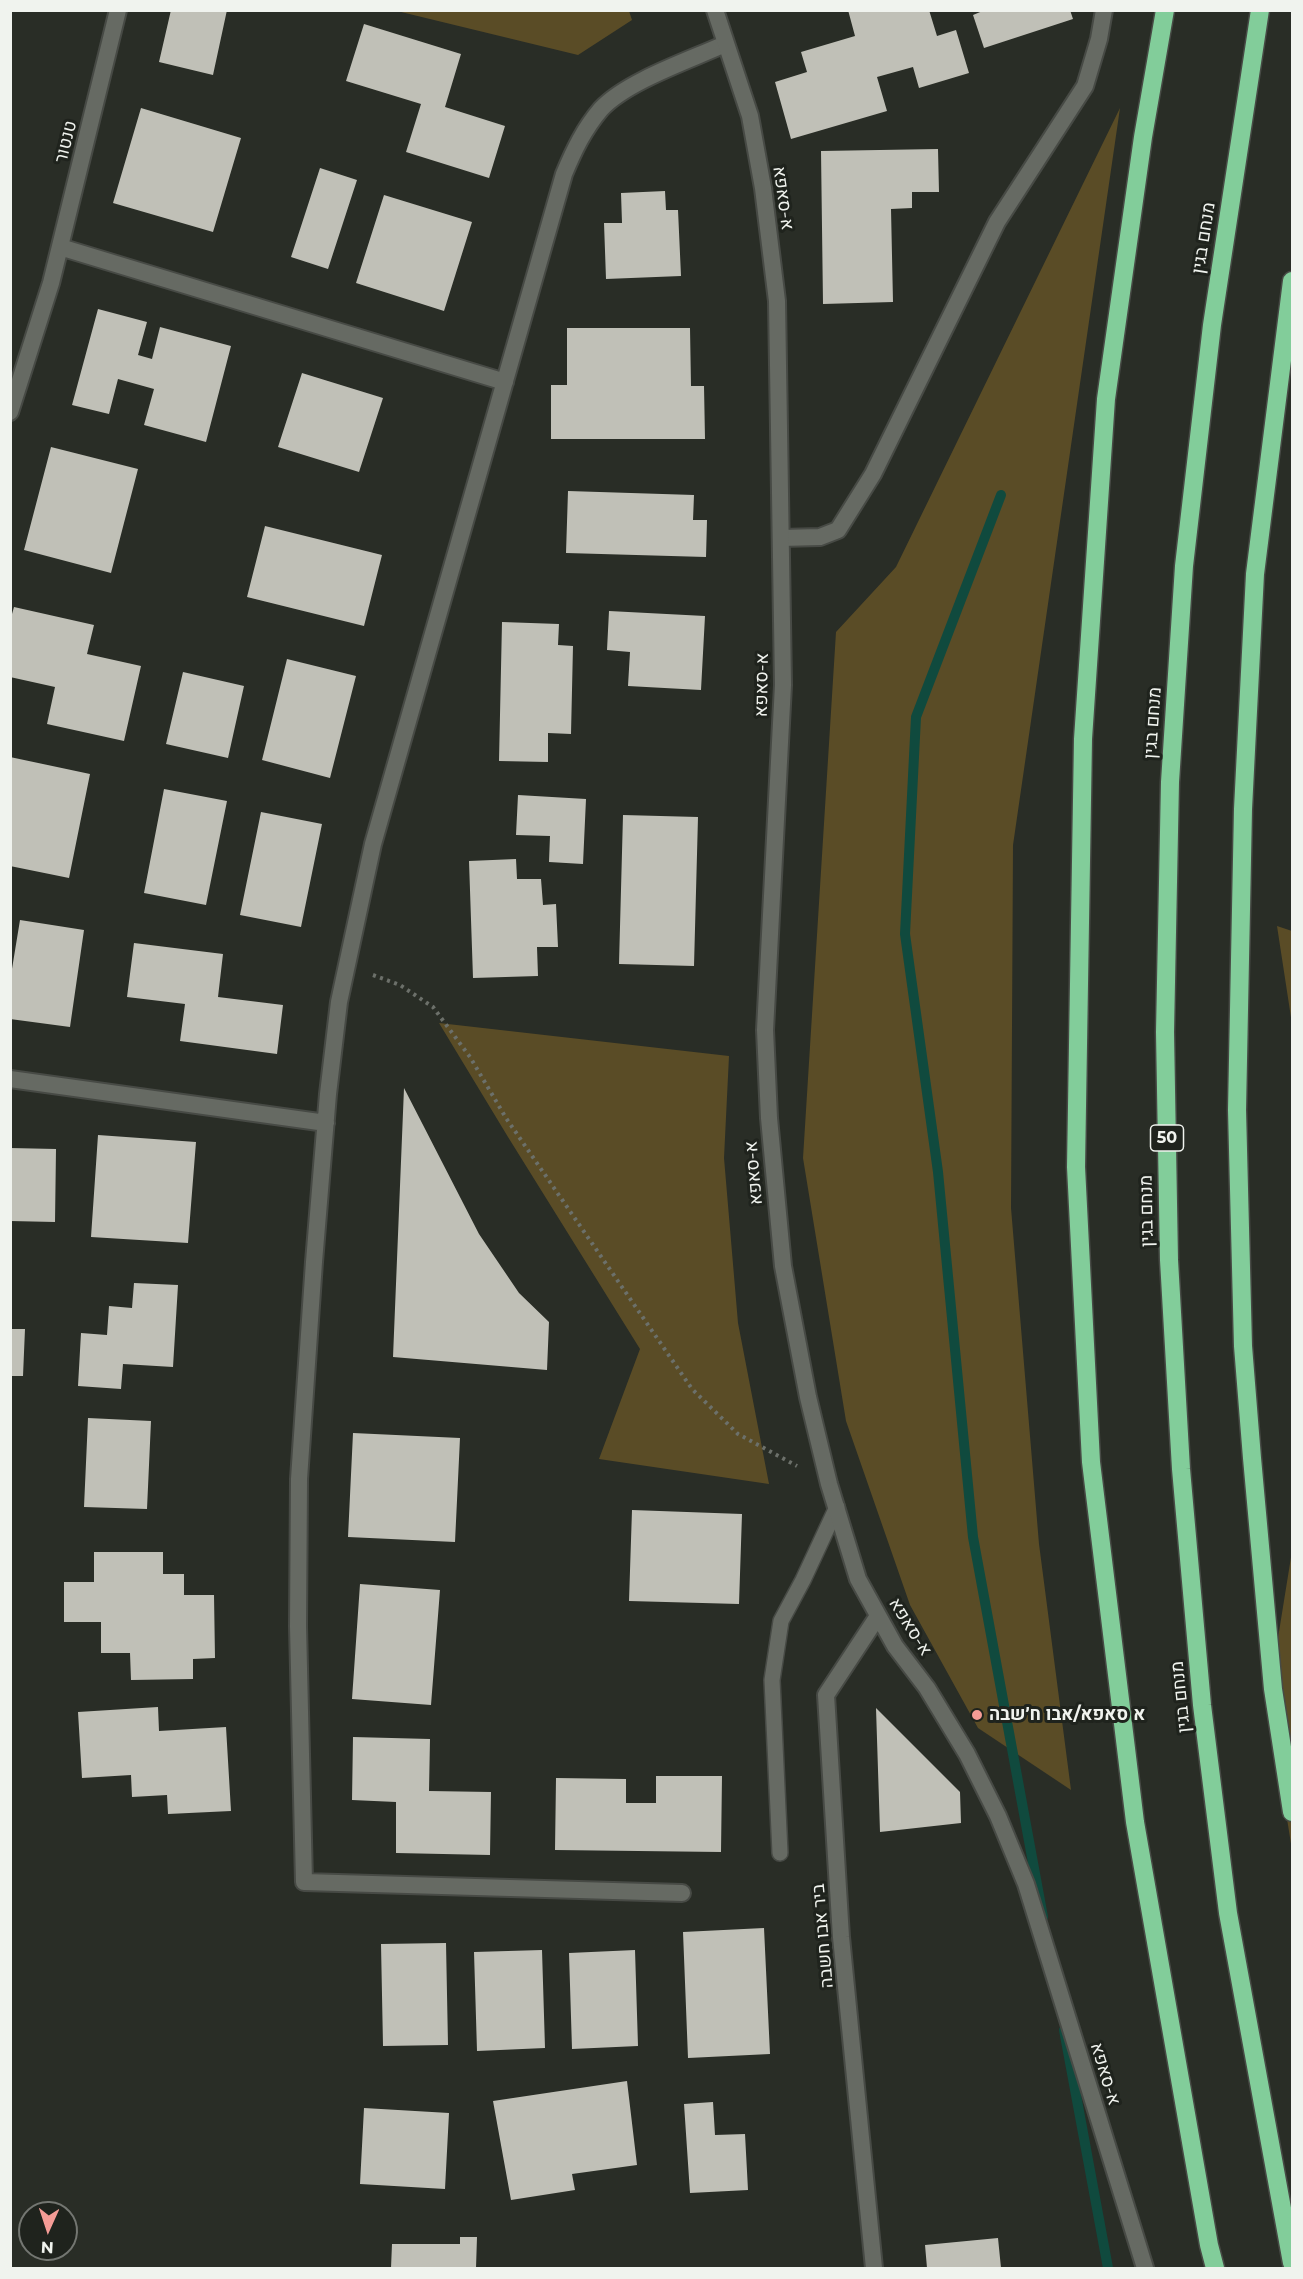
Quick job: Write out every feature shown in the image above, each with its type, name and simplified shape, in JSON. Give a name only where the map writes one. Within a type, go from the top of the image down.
[{"type":"highway","points":[[1165,10],[1143,137],[1106,399],[1083,739],[1076,1167],[1091,1462],[1134,1822],[1215,2268]]},
{"type":"highway","name":"מנחם בגין","points":[[1260,10],[1212,325],[1184,566],[1170,783],[1165,1032],[1170,1283],[1181,1468],[1202,1705],[1228,1913],[1293,2263]]},
{"type":"highway","points":[[1293,281],[1255,574],[1243,809],[1237,1110],[1243,1346],[1273,1689],[1293,1812]]},
{"type":"street","name":"טנטור","points":[[10,412],[51,283],[118,10]]},
{"type":"street","name":"א-סאפא","points":[[714,10],[750,116],[763,188],[777,301],[783,685],[765,1030],[769,1118],[783,1266],[808,1397],[829,1484],[858,1579],[895,1646],[927,1688],[966,1754],[998,1816],[1014,1854],[1029,1895],[1145,2268]]},
{"type":"street","points":[[781,538],[820,537],[838,530],[873,474],[997,222],[1085,86],[1099,39],[1104,10]]},
{"type":"street","points":[[682,1893],[304,1882],[298,1626],[299,1479],[326,1123],[339,1002],[346,966],[373,844],[564,174],[578,141],[602,108],[632,87],[725,44]]},
{"type":"street","points":[[60,247],[505,382]]},
{"type":"street","points":[[10,1079],[326,1123]]},
{"type":"street","name":"ביר אבו חשבה","points":[[874,2268],[841,1937],[826,1695],[878,1616]]},
{"type":"lane","points":[[780,1853],[772,1680],[781,1621],[837,1507]]},
{"type":"path","points":[[346,966],[400,985],[433,1007],[470,1057],[506,1118],[692,1389],[738,1434],[829,1484]]},
{"type":"shaded area","points":[[397,11],[629,11],[632,20],[578,55]]},
{"type":"shaded area","points":[[1120,108],[1013,845],[1011,1208],[1039,1544],[1071,1790],[978,1728],[910,1605],[846,1421],[803,1158],[836,632],[896,567]]},
{"type":"shaded area","points":[[1277,926],[1292,931],[1292,1024]]},
{"type":"shaded area","points":[[439,1023],[729,1056],[724,1158],[738,1323],[769,1484],[599,1459],[640,1349]]},
{"type":"shaded area","points":[[1292,1551],[1292,1850],[1268,1700]]},
{"type":"building","points":[[171,10],[227,10],[213,75],[159,62]]},
{"type":"building","points":[[848,10],[929,10],[937,36],[956,30],[969,73],[919,88],[913,67],[877,77],[887,111],[791,139],[775,82],[807,72],[801,52],[855,36]]},
{"type":"building","points":[[985,10],[1070,10],[1073,19],[984,48],[973,15]]},
{"type":"building","points":[[364,24],[461,54],[445,107],[505,126],[489,178],[406,152],[421,104],[346,81]]},
{"type":"building","points":[[141,108],[241,138],[213,232],[113,203]]},
{"type":"building","points":[[938,149],[939,192],[912,192],[912,208],[891,209],[893,302],[823,304],[821,151]]},
{"type":"building","points":[[320,168],[357,180],[328,269],[291,257]]},
{"type":"building","points":[[665,191],[666,210],[678,210],[681,276],[606,279],[604,223],[622,223],[621,193]]},
{"type":"building","points":[[384,195],[472,222],[444,311],[356,283]]},
{"type":"building","points":[[98,309],[147,322],[138,355],[152,359],[160,327],[231,346],[206,442],[144,425],[154,389],[118,379],[109,414],[72,405]]},
{"type":"building","points":[[567,328],[690,328],[691,386],[704,386],[705,439],[551,439],[551,385],[567,385]]},
{"type":"building","points":[[302,373],[383,398],[359,472],[278,447]]},
{"type":"building","points":[[51,447],[138,469],[111,573],[24,550]]},
{"type":"building","points":[[568,491],[694,495],[693,520],[707,520],[706,557],[566,553]]},
{"type":"building","points":[[265,526],[382,555],[364,626],[247,597]]},
{"type":"building","points":[[14,607],[94,625],[87,654],[141,666],[124,741],[47,724],[55,687],[10,677],[10,621]]},
{"type":"building","points":[[609,611],[705,616],[701,690],[628,686],[630,652],[607,650]]},
{"type":"building","points":[[502,622],[559,624],[558,645],[573,646],[571,734],[548,733],[548,762],[499,761]]},
{"type":"building","points":[[287,659],[356,676],[330,778],[262,760]]},
{"type":"building","points":[[183,672],[244,686],[228,758],[166,744]]},
{"type":"building","points":[[10,757],[90,774],[69,878],[10,866]]},
{"type":"building","points":[[164,789],[227,801],[206,905],[144,893]]},
{"type":"building","points":[[518,795],[586,799],[583,864],[549,862],[550,836],[516,835]]},
{"type":"building","points":[[261,812],[322,824],[301,927],[240,915]]},
{"type":"building","points":[[623,815],[698,817],[694,966],[619,964]]},
{"type":"building","points":[[516,859],[517,879],[541,879],[543,905],[556,904],[558,947],[537,947],[538,976],[473,978],[469,861]]},
{"type":"building","points":[[20,920],[84,930],[70,1027],[10,1019],[10,981]]},
{"type":"building","points":[[134,943],[223,954],[218,997],[283,1005],[277,1054],[180,1041],[185,1004],[127,997]]},
{"type":"building","points":[[404,1088],[479,1234],[519,1293],[549,1322],[547,1370],[393,1357]]},
{"type":"building","points":[[98,1135],[196,1142],[188,1243],[91,1237]]},
{"type":"building","points":[[10,1148],[56,1149],[55,1222],[10,1221]]},
{"type":"building","points":[[134,1283],[178,1285],[173,1367],[123,1364],[121,1389],[78,1386],[81,1333],[107,1335],[109,1306],[132,1308]]},
{"type":"building","points":[[10,1329],[25,1329],[23,1376],[10,1376]]},
{"type":"building","points":[[88,1418],[151,1421],[147,1509],[84,1507]]},
{"type":"building","points":[[353,1433],[460,1438],[455,1542],[348,1537]]},
{"type":"building","points":[[632,1510],[742,1514],[739,1604],[629,1601]]},
{"type":"building","points":[[94,1552],[163,1552],[163,1574],[184,1574],[184,1595],[214,1595],[215,1658],[193,1659],[193,1679],[131,1680],[130,1653],[101,1653],[101,1622],[64,1622],[64,1582],[94,1582]]},
{"type":"building","points":[[360,1584],[440,1590],[431,1705],[352,1699]]},
{"type":"building","points":[[158,1707],[159,1731],[226,1727],[231,1811],[168,1814],[167,1795],[132,1797],[131,1775],[82,1778],[78,1712]]},
{"type":"building","points":[[876,1708],[960,1792],[961,1823],[880,1832]]},
{"type":"building","points":[[353,1737],[430,1739],[429,1791],[491,1792],[490,1855],[396,1853],[396,1802],[352,1800]]},
{"type":"building","points":[[656,1776],[722,1776],[721,1852],[555,1850],[556,1778],[626,1779],[626,1803],[656,1803]]},
{"type":"building","points":[[764,1928],[770,2054],[688,2058],[683,1932]]},
{"type":"building","points":[[446,1943],[448,2045],[383,2046],[381,1944]]},
{"type":"building","points":[[542,1950],[545,2048],[477,2051],[474,1952]]},
{"type":"building","points":[[635,1950],[638,2046],[572,2049],[569,1953]]},
{"type":"building","points":[[627,2081],[637,2165],[572,2174],[575,2190],[511,2200],[493,2101]]},
{"type":"building","points":[[713,2102],[715,2135],[745,2134],[748,2190],[690,2193],[684,2104]]},
{"type":"building","points":[[364,2108],[449,2113],[445,2189],[360,2184]]},
{"type":"building","points":[[460,2237],[477,2237],[476,2268],[391,2268],[392,2244],[460,2244]]},
{"type":"building","points":[[998,2238],[1001,2268],[927,2268],[925,2245]]},
{"type":"waterway","points":[[1001,495],[916,717],[905,934],[938,1172],[973,1537],[1043,1917]]},
{"type":"waterway","points":[[1064,2030],[1108,2268]]},
{"type":"place","name":"א סאפא/אבו ח׳שבה","points":[[977,1715]]}]
